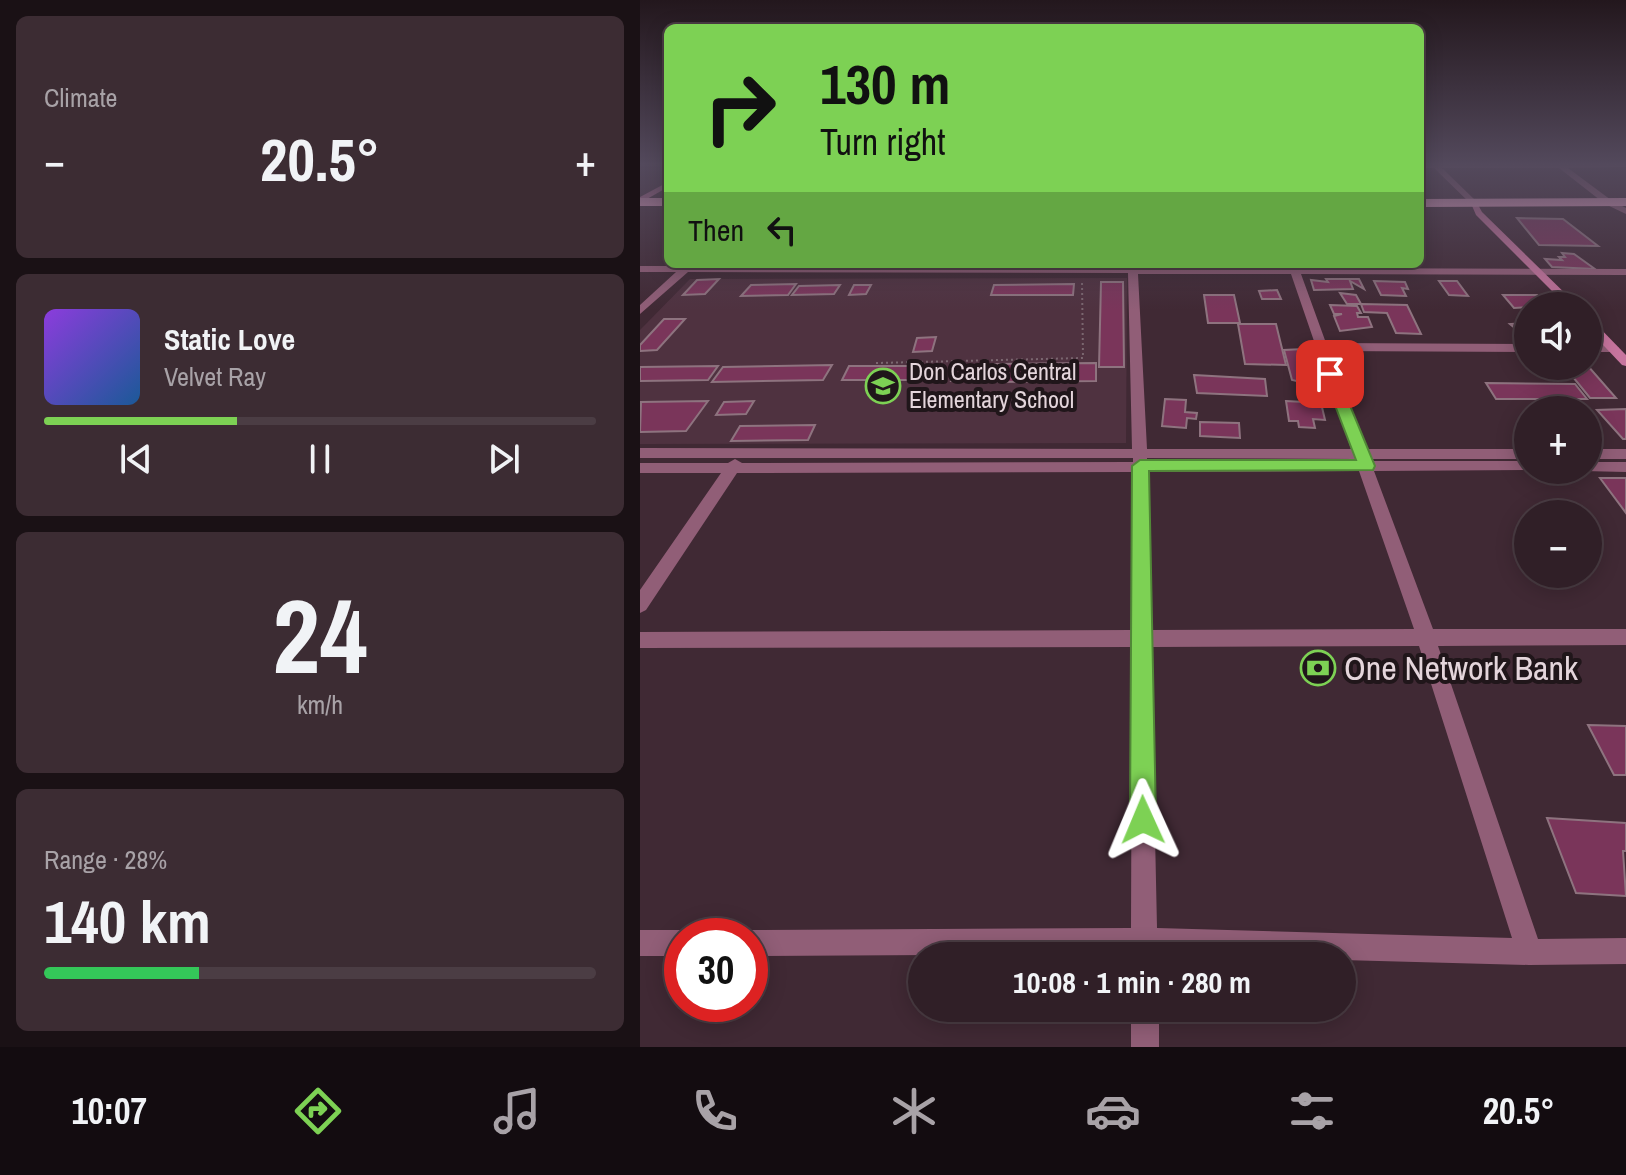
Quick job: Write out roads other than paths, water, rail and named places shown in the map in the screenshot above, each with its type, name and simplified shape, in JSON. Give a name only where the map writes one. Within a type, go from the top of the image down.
[{"type":"main road","points":[[1477,212],[1560,292]]},
{"type":"main road","points":[[1602,337],[1626,362]]},
{"type":"street","points":[[640,269],[664,268]]},
{"type":"street","points":[[640,311],[686,268]]},
{"type":"street","points":[[956,268],[1082,272],[1133,268],[1140,459],[1144,942]]},
{"type":"street","points":[[1293,268],[1319,347],[1365,460],[1426,637],[1529,952]]},
{"type":"street","points":[[1343,268],[1626,272]]},
{"type":"street","points":[[1319,347],[1514,348]]},
{"type":"street","points":[[1602,348],[1613,348]]},
{"type":"street","points":[[640,605],[743,452]]},
{"type":"street","points":[[640,453],[1365,460],[1514,465]]},
{"type":"street","points":[[1602,454],[1626,454]]},
{"type":"street","points":[[1365,460],[1514,455]]},
{"type":"street","points":[[640,468],[1140,459]]},
{"type":"street","points":[[1602,467],[1626,467]]},
{"type":"street","points":[[640,640],[1626,637]]},
{"type":"street","points":[[640,943],[664,943]]},
{"type":"street","points":[[768,943],[908,945]]},
{"type":"street","points":[[1356,950],[1626,951]]},
{"type":"street","points":[[1145,1022],[1145,1047]]},
{"type":"place","name":"Don Carlos Central Elementary School","points":[[883,386]]},
{"type":"place","name":"One Network Bank","points":[[1318,668]]}]
